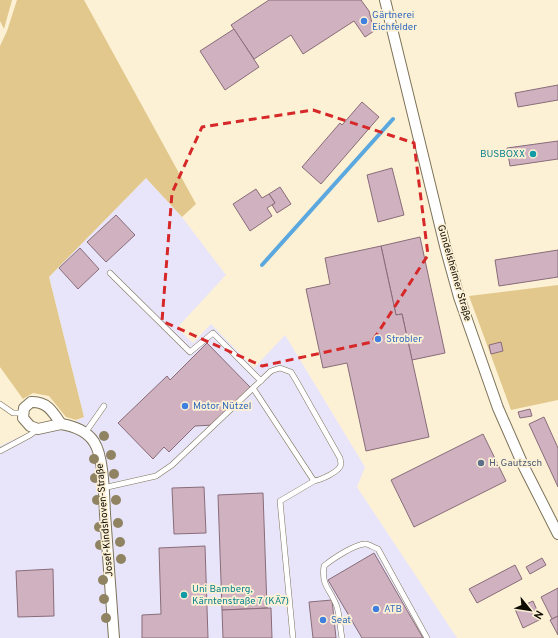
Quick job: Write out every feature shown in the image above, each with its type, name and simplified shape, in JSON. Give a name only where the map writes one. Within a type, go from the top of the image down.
[{"type":"street","name":"Gundelsheimer Straße","points":[[385,0],[446,250],[462,304],[498,408],[523,465],[558,534]]},
{"type":"street","points":[[32,402],[45,404],[52,409],[61,424],[38,429],[30,426],[23,418],[24,408],[32,402]]},
{"type":"street","name":"Josef-Kindshoven-Straße","points":[[61,424],[72,426],[85,433],[97,446],[101,464],[114,638]]},
{"type":"lane","points":[[110,273],[190,352],[213,333],[260,381]]},
{"type":"lane","points":[[103,488],[156,476],[172,465],[271,371],[280,368],[291,372],[340,458],[341,464],[339,469],[320,480],[314,481],[280,501],[293,638]]},
{"type":"lane","points":[[253,388],[314,481]]},
{"type":"lane","points":[[0,404],[13,413],[23,413]]},
{"type":"lane","points":[[85,433],[104,406]]},
{"type":"lane","points":[[0,452],[38,429]]},
{"type":"lane","points":[[342,638],[337,608],[333,596],[324,583],[324,566],[333,559],[356,547],[366,544],[378,550],[427,638]]},
{"type":"highlighted area","points":[[313,110],[414,143],[428,255],[372,342],[262,366],[162,321],[172,193],[202,127]]},
{"type":"shaded area","points":[[0,0],[12,0],[4,29],[0,21]]},
{"type":"shaded area","points":[[17,0],[84,0],[196,204],[182,217],[146,178],[49,277],[84,417],[76,420],[66,417],[49,396],[33,393],[23,399],[0,367],[0,46],[7,31]]},
{"type":"shaded area","points":[[146,178],[182,217],[226,275],[177,328],[193,343],[211,324],[254,368],[285,335],[365,467],[357,487],[457,638],[0,638],[0,446],[25,434],[76,421],[84,417],[49,277]]},
{"type":"shaded area","points":[[558,285],[558,400],[511,410],[469,296]]},
{"type":"building","points":[[269,0],[361,0],[369,11],[374,31],[365,37],[354,21],[303,54],[291,35],[254,59],[231,25]]},
{"type":"building","points":[[234,29],[259,67],[225,90],[200,51]]},
{"type":"building","points":[[558,85],[558,100],[518,107],[515,93]]},
{"type":"building","points":[[362,102],[379,117],[321,184],[302,167],[340,123],[342,125]]},
{"type":"building","name":"BUSBOXX","points":[[558,141],[558,159],[510,166],[507,148]]},
{"type":"building","points":[[392,168],[404,215],[378,222],[367,175]]},
{"type":"building","points":[[280,187],[291,204],[277,213],[272,205],[275,203],[269,194]]},
{"type":"building","points":[[256,189],[262,198],[269,194],[275,203],[267,208],[272,216],[250,231],[233,204]]},
{"type":"building","points":[[116,215],[135,235],[106,262],[87,242]]},
{"type":"building","points":[[420,237],[445,353],[412,360],[402,314],[396,315],[381,246]]},
{"type":"building","points":[[381,246],[396,315],[402,314],[429,437],[366,451],[347,363],[323,368],[306,289],[330,284],[325,258]]},
{"type":"building","points":[[80,248],[99,269],[78,289],[59,268]]},
{"type":"building","points":[[558,250],[558,277],[499,286],[495,260]]},
{"type":"building","points":[[501,342],[503,351],[491,354],[489,345]]},
{"type":"building","name":"Motor Nützel","points":[[207,343],[251,388],[214,425],[195,426],[169,452],[164,447],[153,459],[118,423],[167,376],[170,380]]},
{"type":"building","points":[[530,409],[532,416],[520,418],[518,412]]},
{"type":"building","points":[[544,417],[558,448],[558,487],[529,424]]},
{"type":"building","points":[[483,434],[506,481],[414,527],[391,480]]},
{"type":"building","points":[[204,487],[206,533],[174,534],[172,488]]},
{"type":"building","points":[[263,493],[267,608],[222,610],[218,495]]},
{"type":"building","name":"Uni Bamberg, Kärntenstraße 7 (KÄ7)","points":[[205,546],[208,638],[142,638],[142,615],[161,614],[159,548]]},
{"type":"building","name":"ATB","points":[[374,553],[423,638],[362,638],[328,580]]},
{"type":"building","points":[[542,558],[546,565],[530,574],[526,567]]},
{"type":"building","points":[[515,565],[522,579],[477,603],[469,589]]},
{"type":"building","points":[[53,569],[54,616],[18,617],[16,571]]},
{"type":"building","points":[[558,588],[558,616],[552,619],[541,597]]},
{"type":"building","name":"Seat","points":[[332,600],[336,638],[313,638],[309,602]]},
{"type":"building","points":[[533,601],[541,619],[523,628],[515,609]]},
{"type":"building","points":[[271,608],[272,638],[223,638],[222,610]]},
{"type":"building","points":[[558,616],[558,635],[550,620]]},
{"type":"waterway","points":[[262,265],[393,119]]},
{"type":"place","name":"Gärtnerei Eichfelder","points":[[364,21]]},
{"type":"place","name":"BUSBOXX","points":[[533,154]]},
{"type":"place","name":"Strobler","points":[[378,339]]},
{"type":"place","name":"Motor Nützel","points":[[185,406]]},
{"type":"place","name":"H. Gautzsch","points":[[481,463]]},
{"type":"place","name":"Uni Bamberg, Kärntenstraße 7 (KÄ7)","points":[[184,595]]},
{"type":"place","name":"ATB","points":[[376,609]]},
{"type":"place","name":"Seat","points":[[323,620]]}]
